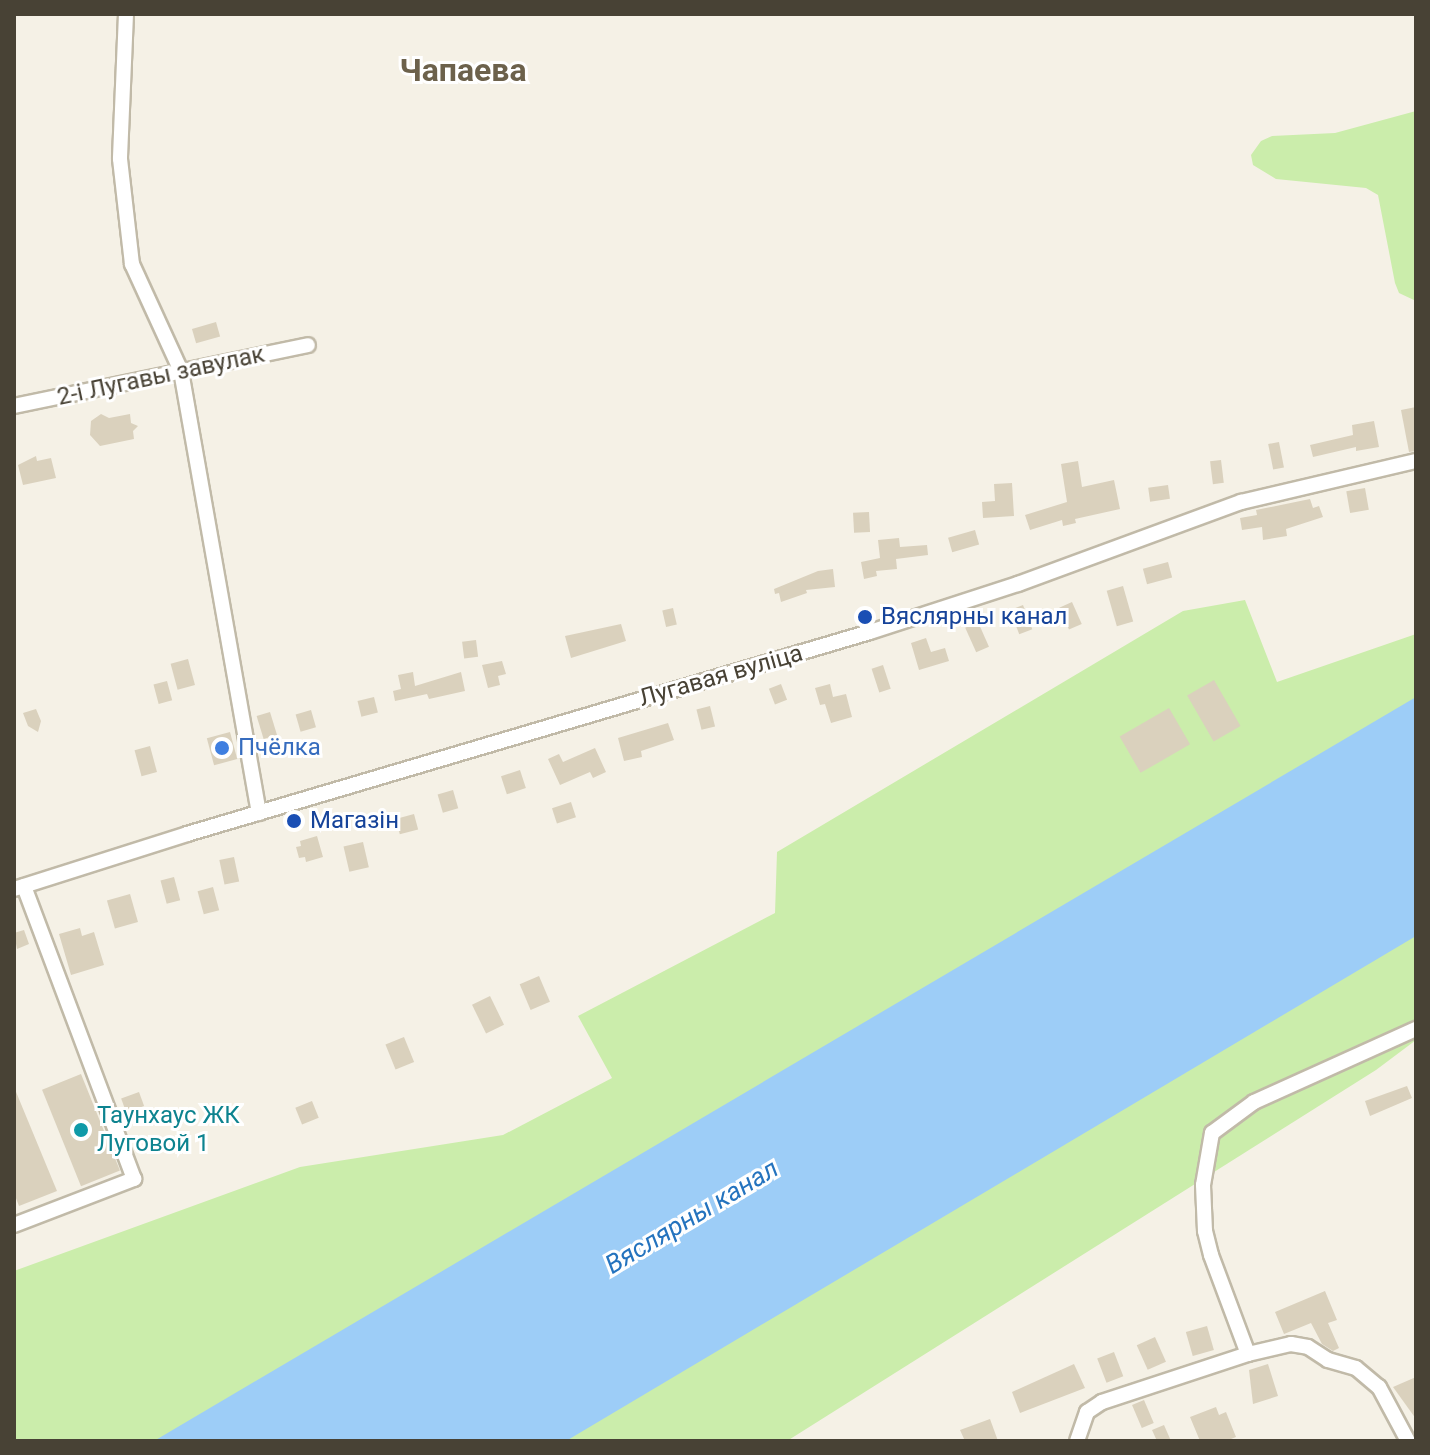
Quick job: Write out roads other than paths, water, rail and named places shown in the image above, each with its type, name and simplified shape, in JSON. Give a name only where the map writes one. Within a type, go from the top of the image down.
[{"type":"street","points":[[126,14],[120,159],[132,264],[181,371],[259,813]]},
{"type":"street","name":"2-і Лугавы завулак","points":[[14,406],[308,345]]},
{"type":"street","name":"Лугавая вуліца","points":[[14,1225],[134,1179],[19,887],[870,632],[1018,584],[1241,502],[1416,461]]},
{"type":"street","points":[[1248,1354],[1205,1231],[1203,1185],[1212,1133],[1254,1102],[1416,1029]]},
{"type":"street","points":[[1077,1441],[1087,1412],[1102,1402],[1248,1354],[1291,1344],[1308,1347],[1328,1360],[1356,1368],[1379,1387],[1408,1441]]},
{"type":"water","points":[[1416,697],[1416,936],[566,1441],[154,1441]]},
{"type":"place","name":"Вяслярны канал","points":[[865,617]]},
{"type":"place","name":"Пчёлка","points":[[222,748]]},
{"type":"place","name":"Магазін","points":[[294,821]]},
{"type":"place","name":"Таунхаус ЖК Луговой 1","points":[[81,1130]]},
{"type":"district","name":"Чапаева","points":[[463,70]]}]
